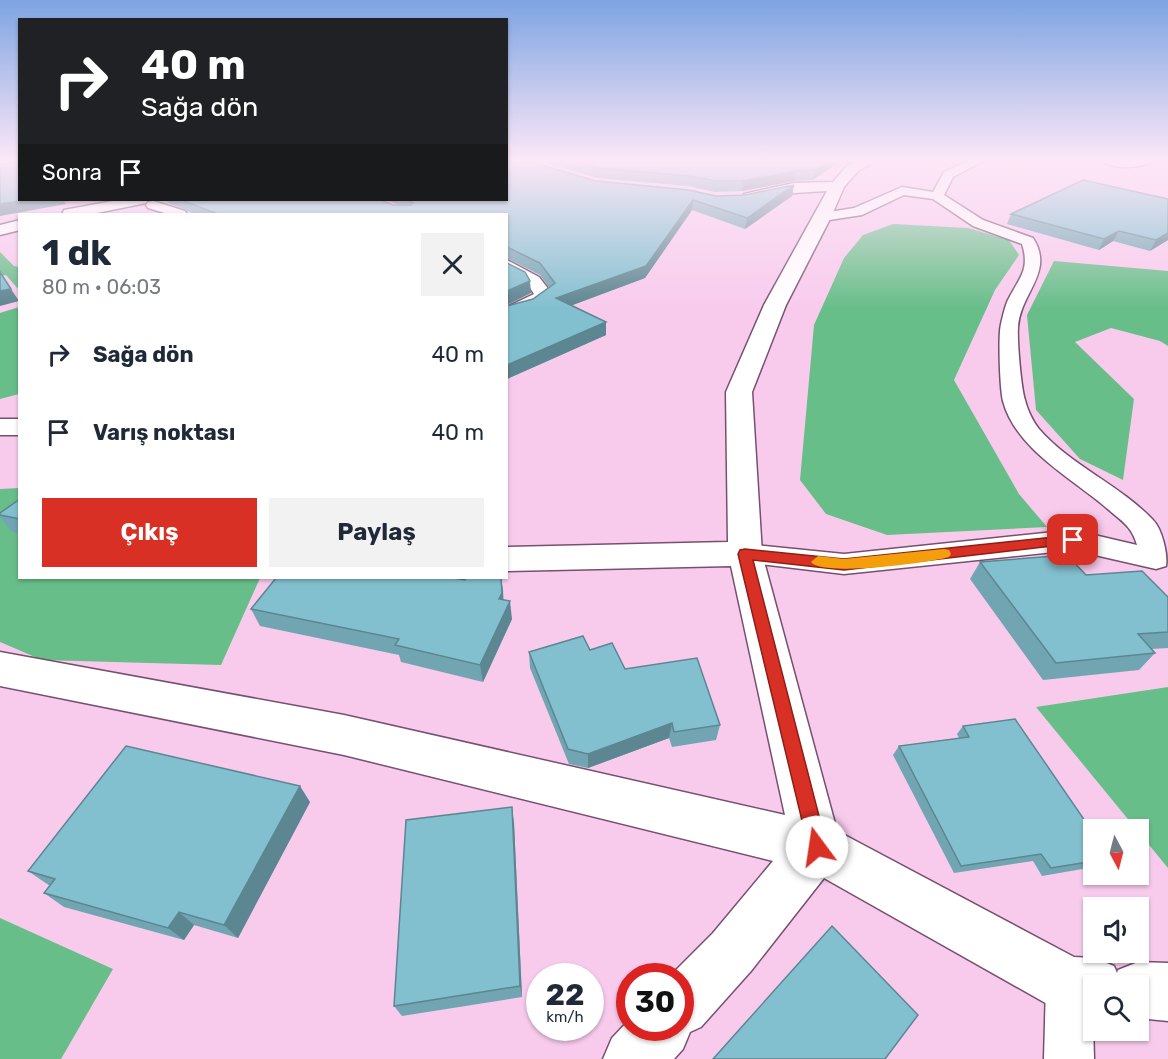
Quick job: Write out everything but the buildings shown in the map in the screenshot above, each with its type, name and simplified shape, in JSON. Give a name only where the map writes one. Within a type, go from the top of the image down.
[{"type":"street","points":[[76,213],[99,209]]},
{"type":"street","points":[[817,847],[745,554],[739,392],[775,305],[826,209]]},
{"type":"street","points":[[0,230],[18,226]]},
{"type":"street","points":[[0,427],[18,427]]},
{"type":"street","points":[[508,559],[745,554]]},
{"type":"street","points":[[0,669],[345,735],[817,847],[1081,986]]},
{"type":"street","points":[[694,993],[732,952],[817,847]]},
{"type":"street","points":[[1149,991],[1168,992]]},
{"type":"street","points":[[633,1059],[650,1041]]},
{"type":"lane","points":[[823,217],[863,209]]},
{"type":"lane","points":[[745,554],[844,564],[1073,540],[1156,559],[1145,527],[1095,484],[1056,458],[1028,431],[1014,400],[1009,327],[1016,300],[1031,275],[1034,257],[1028,241],[978,224],[957,209]]},
{"type":"lane","points":[[508,266],[533,280],[544,294],[527,306],[508,314]]},
{"type":"lane","points":[[1069,1059],[1081,986]]},
{"type":"green space","points":[[893,224],[968,228],[1009,240],[1019,255],[995,290],[954,380],[1019,494],[1047,527],[887,535],[826,514],[800,480],[814,325],[844,258],[863,235]]},
{"type":"green space","points":[[0,252],[14,266],[18,267],[18,289],[6,275],[0,276]]},
{"type":"green space","points":[[1054,261],[1168,271],[1168,346],[1160,341],[1111,328],[1075,342],[1134,399],[1123,480],[1080,459],[1036,410],[1027,315]]},
{"type":"green space","points":[[18,307],[18,394],[0,399],[0,313]]},
{"type":"green space","points":[[18,488],[18,579],[260,579],[221,665],[42,660],[0,642],[0,489]]},
{"type":"green space","points":[[1168,687],[1168,868],[1149,845],[1149,819],[1128,819],[1036,707]]},
{"type":"green space","points":[[0,918],[113,969],[61,1059],[0,1059]]},
{"type":"slow traffic","points":[[818,562],[844,564],[944,554]]},
{"type":"route","points":[[817,847],[745,554],[844,564],[1073,540]]}]
